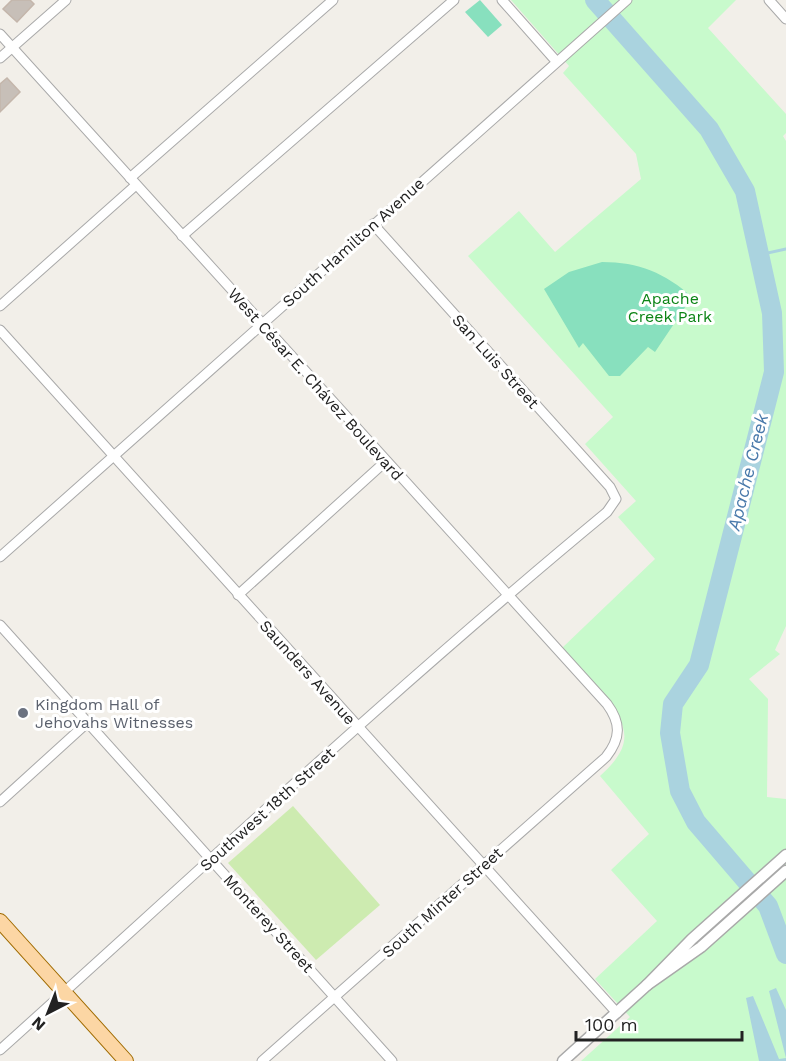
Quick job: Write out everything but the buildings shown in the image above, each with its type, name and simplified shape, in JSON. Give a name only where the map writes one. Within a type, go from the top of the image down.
[{"type":"main road","points":[[0,921],[126,1061]]},
{"type":"street","points":[[0,58],[66,0]]},
{"type":"street","points":[[0,306],[133,181],[333,0]]},
{"type":"street","points":[[502,0],[556,61]]},
{"type":"street","name":"South Hamilton Avenue","points":[[0,557],[627,0]]},
{"type":"street","points":[[769,0],[786,19]]},
{"type":"street","points":[[182,236],[452,1]]},
{"type":"street","name":"West César E. Chávez Boulevard","points":[[0,34],[610,709],[617,720],[617,739]]},
{"type":"street","name":"San Luis Street","points":[[373,224],[610,487],[616,499]]},
{"type":"street","name":"Saunders Avenue","points":[[0,330],[617,1013]]},
{"type":"street","points":[[238,595],[386,461]]},
{"type":"street","name":"Southwest 18th Street","points":[[0,1050],[358,726],[508,594],[607,512],[616,499]]},
{"type":"street","name":"Monterey Street","points":[[0,625],[393,1061]]},
{"type":"street","points":[[0,802],[88,722]]},
{"type":"street","name":"South Minter Street","points":[[262,1061],[606,757],[617,739]]},
{"type":"street","points":[[563,1061],[647,986],[724,909],[785,856]]},
{"type":"street","points":[[647,986],[700,947],[786,872]]},
{"type":"green space","points":[[480,0],[502,25],[488,37],[465,12]]},
{"type":"green space","name":"Apache Creek Park","points":[[511,0],[736,0],[708,28],[786,114],[786,133],[783,136],[786,141],[786,626],[775,650],[780,654],[749,679],[768,699],[767,797],[786,799],[786,1061],[581,1061],[630,1017],[595,979],[657,921],[611,870],[649,834],[600,776],[620,753],[624,743],[622,723],[609,702],[562,648],[655,559],[618,517],[636,501],[585,444],[613,417],[468,256],[519,211],[555,252],[641,179],[636,154],[563,73],[569,66]]},
{"type":"green space","points":[[602,262],[628,264],[651,270],[672,281],[692,297],[655,352],[648,347],[620,376],[609,376],[583,343],[579,348],[544,289],[569,272]]},
{"type":"green space","points":[[293,806],[380,905],[316,960],[228,863]]},
{"type":"water","points":[[776,988],[786,1010],[786,1058],[769,991]]},
{"type":"water","points":[[753,996],[779,1059],[786,1058],[786,1061],[759,1061],[746,998]]},
{"type":"waterway","name":"Apache Creek","points":[[595,0],[709,129],[745,191],[772,313],[774,372],[699,665],[673,704],[670,733],[680,791],[696,822],[768,906],[786,954]]},
{"type":"waterway","points":[[759,255],[786,249]]},
{"type":"place","name":"Kingdom Hall of Jehovahs Witnesses","points":[[23,713]]}]
